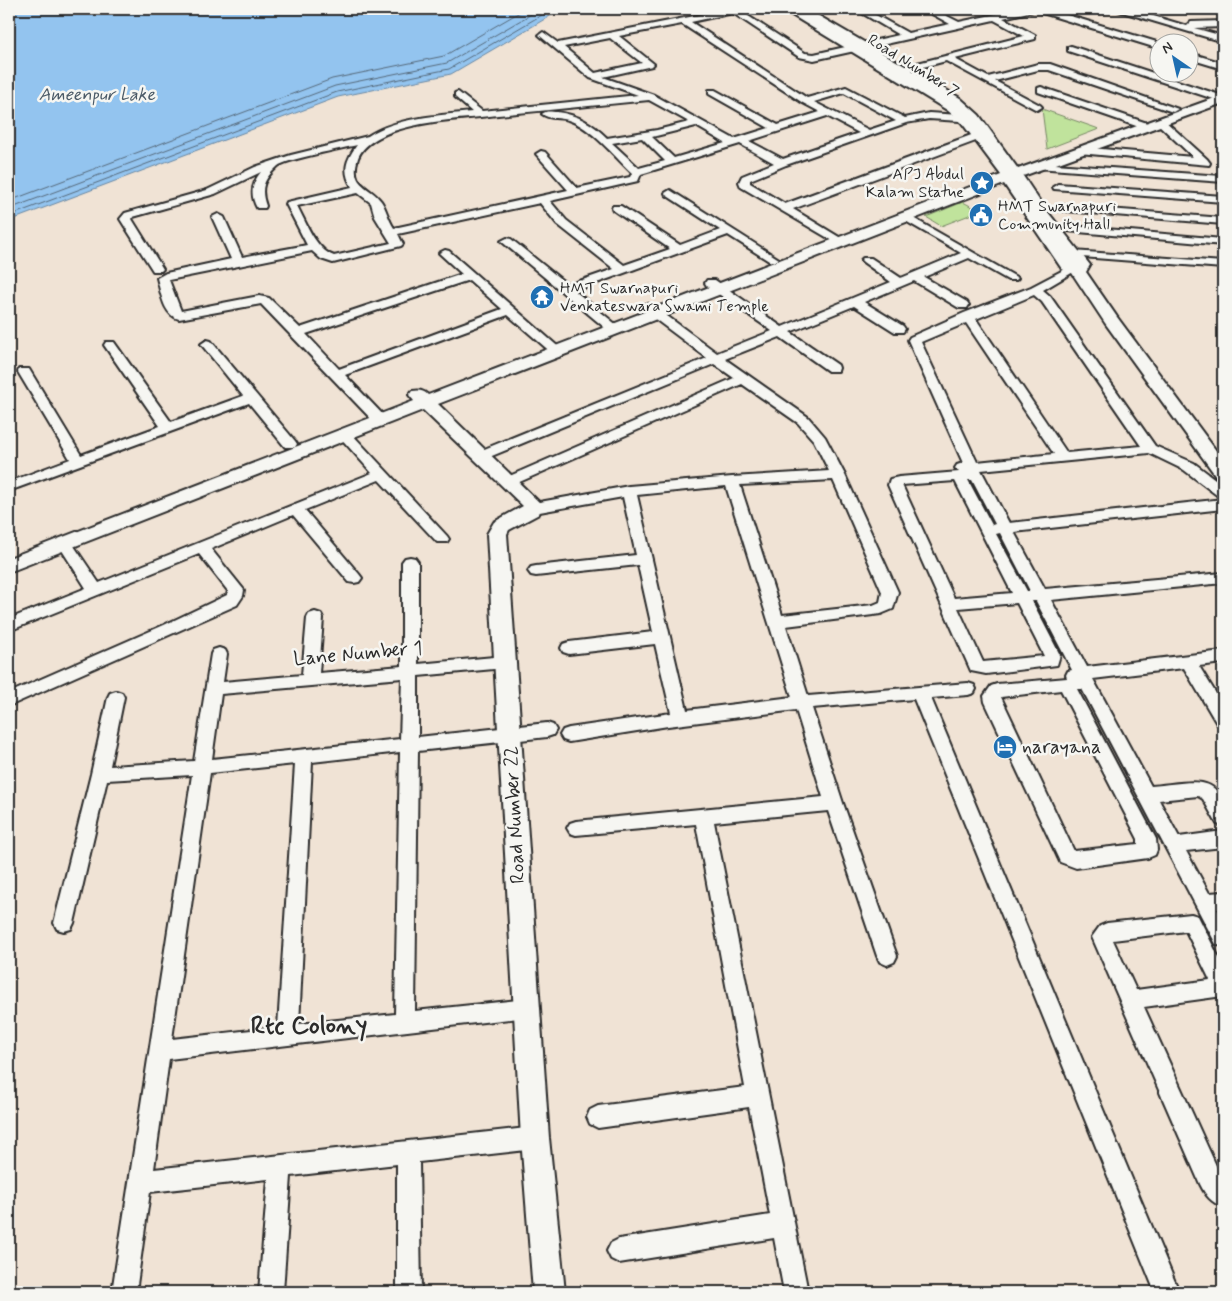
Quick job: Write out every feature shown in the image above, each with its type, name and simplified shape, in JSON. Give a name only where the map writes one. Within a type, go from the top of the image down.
[{"type":"street","name":"Road Number 7","points":[[788,9],[859,48]]},
{"type":"street","name":"Road Number 7","points":[[799,9],[971,119],[1010,172]]},
{"type":"street","points":[[859,9],[908,37]]},
{"type":"street","points":[[927,9],[958,25]]},
{"type":"street","points":[[557,46],[738,10],[805,56],[814,57],[1030,9]]},
{"type":"street","points":[[1039,9],[1150,43]]},
{"type":"street","points":[[1122,9],[1183,27],[1200,36],[1223,38]]},
{"type":"street","points":[[897,71],[1032,36],[995,17]]},
{"type":"street","points":[[684,20],[806,101],[869,134]]},
{"type":"street","points":[[1183,27],[1223,24]]},
{"type":"street","points":[[543,35],[593,76],[651,97],[697,123],[782,163]]},
{"type":"street","points":[[593,76],[649,64],[612,35]]},
{"type":"street","points":[[1071,49],[1220,96]]},
{"type":"street","points":[[946,58],[1037,107]]},
{"type":"street","points":[[1200,59],[1223,66]]},
{"type":"street","points":[[986,80],[1038,67],[1050,67],[1173,109]]},
{"type":"street","points":[[806,101],[846,90],[904,121]]},
{"type":"street","points":[[1040,90],[1142,124]]},
{"type":"street","points":[[712,92],[778,129]]},
{"type":"street","points":[[458,95],[479,113]]},
{"type":"street","points":[[716,285],[773,259],[906,217],[1010,172],[1041,166],[1173,109],[1220,96]]},
{"type":"street","points":[[9,554],[290,444],[377,417],[1010,172],[1142,124],[1160,121],[1220,96]]},
{"type":"street","points":[[157,269],[126,219],[129,215],[211,192],[258,169],[369,139],[395,127],[440,118],[651,97]]},
{"type":"street","points":[[521,110],[572,117],[592,130],[637,172]]},
{"type":"street","points":[[637,172],[827,113]]},
{"type":"street","points":[[836,239],[746,185],[744,182],[746,178],[782,163],[904,121],[929,116],[971,119]]},
{"type":"street","points":[[1160,121],[1223,180]]},
{"type":"street","points":[[604,141],[644,135],[697,123]]},
{"type":"street","points":[[644,135],[672,162]]},
{"type":"street","points":[[785,208],[983,135]]},
{"type":"street","points":[[359,189],[294,202],[291,205],[314,247],[325,258],[333,260],[396,244],[381,217],[376,202],[359,189],[351,176],[353,158],[369,139]]},
{"type":"street","points":[[1079,150],[1203,161]]},
{"type":"street","points":[[541,154],[575,192]]},
{"type":"street","points":[[261,206],[256,195],[259,181],[279,162]]},
{"type":"street","points":[[1041,166],[1223,180]]},
{"type":"street","points":[[1059,167],[1059,231]]},
{"type":"street","points":[[391,232],[634,179],[637,172]]},
{"type":"street","points":[[1010,172],[1037,208],[1059,231],[1074,264],[1111,320],[1223,472]]},
{"type":"street","points":[[1010,172],[1011,185],[1067,266],[1074,264],[1218,265]]},
{"type":"street","points":[[1058,187],[1223,199]]},
{"type":"street","points":[[509,191],[519,204]]},
{"type":"street","points":[[670,193],[773,259]]},
{"type":"street","points":[[543,199],[559,217],[561,222],[622,269]]},
{"type":"street","points":[[617,208],[678,249]]},
{"type":"street","points":[[1058,208],[1223,221]]},
{"type":"street","points":[[218,217],[238,261]]},
{"type":"street","points":[[906,217],[1012,278]]},
{"type":"street","points":[[566,290],[729,231]]},
{"type":"street","points":[[1059,231],[1223,242]]},
{"type":"street","points":[[507,240],[611,326]]},
{"type":"street","points":[[1200,240],[1218,265]]},
{"type":"street","points":[[314,247],[166,276],[164,281],[175,313],[179,315],[263,300],[298,333],[377,417]]},
{"type":"street","points":[[445,253],[554,348]]},
{"type":"street","points":[[482,455],[969,254]]},
{"type":"street","points":[[867,260],[899,282]]},
{"type":"street","points":[[1074,264],[1035,290],[965,311],[914,340],[974,471],[1004,528],[1174,845],[1214,901],[1219,929],[1191,922],[1107,932],[1102,937],[1208,1176],[1214,1188],[1223,1196]]},
{"type":"street","points":[[298,333],[471,275]]},
{"type":"street","points":[[914,276],[965,311],[1063,458]]},
{"type":"street","points":[[716,285],[833,368]]},
{"type":"street","points":[[1035,290],[1046,299],[1150,449]]},
{"type":"street","points":[[854,301],[899,329]]},
{"type":"street","points":[[336,374],[510,310]]},
{"type":"street","points":[[652,310],[743,380],[803,420],[820,440],[838,475],[890,592],[887,605],[875,610],[776,621]]},
{"type":"street","points":[[207,344],[290,444]]},
{"type":"street","points":[[110,345],[168,428]]},
{"type":"street","points":[[24,372],[78,461]]},
{"type":"street","points":[[510,481],[743,380]]},
{"type":"street","points":[[9,487],[252,397]]},
{"type":"street","points":[[422,399],[530,500],[534,508],[629,491],[732,481],[838,475]]},
{"type":"street","points":[[9,565],[345,435],[377,417]]},
{"type":"street","points":[[345,435],[442,539]]},
{"type":"street","points":[[892,472],[974,471],[1063,458],[1150,449],[1167,454],[1197,471],[1223,493]]},
{"type":"street","points":[[959,476],[1052,655],[1051,661],[986,668],[977,667],[894,485],[895,482],[899,481],[959,476],[974,471]]},
{"type":"street","points":[[9,625],[382,474]]},
{"type":"street","points":[[732,481],[834,803],[887,956]]},
{"type":"street","points":[[629,491],[646,559],[680,717]]},
{"type":"street","points":[[987,530],[1223,504]]},
{"type":"street","name":"Road Number 22","points":[[534,508],[498,528],[535,1138],[549,1292]]},
{"type":"street","points":[[296,509],[354,578]]},
{"type":"street","points":[[65,544],[96,590]]},
{"type":"street","points":[[9,700],[231,601],[235,596],[236,590],[202,546]]},
{"type":"street","points":[[536,570],[646,559]]},
{"type":"street","points":[[404,1022],[410,562]]},
{"type":"street","points":[[948,604],[1223,578]]},
{"type":"street","points":[[310,679],[315,618]]},
{"type":"street","points":[[569,648],[663,636]]},
{"type":"street","points":[[124,1292],[220,654]]},
{"type":"street","points":[[1003,683],[1086,678],[1223,657]]},
{"type":"street","points":[[1188,661],[1219,703],[1223,719]]},
{"type":"street","name":"Lane Number 1","points":[[214,689],[505,662]]},
{"type":"street","points":[[1066,684],[1148,838],[1148,850],[1076,860],[1067,857],[993,702],[992,696],[997,690],[1066,684],[1086,678]]},
{"type":"street","points":[[569,735],[680,717],[920,692],[968,689]]},
{"type":"street","points":[[920,692],[1166,1289]]},
{"type":"street","points":[[64,923],[100,774],[116,697]]},
{"type":"street","points":[[100,774],[202,767],[547,730]]},
{"type":"street","points":[[1103,753],[1124,750]]},
{"type":"street","points":[[288,1036],[304,756]]},
{"type":"street","points":[[1147,794],[1202,789],[1209,794],[1223,819]]},
{"type":"street","points":[[576,828],[834,803]]},
{"type":"street","points":[[703,816],[796,1292]]},
{"type":"street","points":[[1174,845],[1223,840]]},
{"type":"street","points":[[1130,1000],[1223,986],[1191,922]]},
{"type":"street","points":[[160,1050],[527,1008]]},
{"type":"street","points":[[598,1117],[757,1096]]},
{"type":"street","points":[[140,1182],[535,1138]]},
{"type":"street","points":[[408,1152],[408,1292]]},
{"type":"street","points":[[271,1292],[280,1167]]},
{"type":"street","points":[[619,1250],[782,1225]]},
{"type":"green space","points":[[1042,109],[1099,129],[1047,149]]},
{"type":"green space","points":[[963,202],[980,211],[941,226],[926,217]]},
{"type":"water","name":"Ameenpur Lake","points":[[9,9],[562,9],[451,74],[338,97],[9,221]]},
{"type":"place","name":"APJ Abdul Kalam Statue","points":[[982,183]]},
{"type":"place","name":"HMT Swarnapuri Community Hall","points":[[981,215]]},
{"type":"place","name":"HMT Swarnapuri Venkateswara Swami Temple","points":[[542,297]]},
{"type":"place","name":"narayana","points":[[1005,747]]},
{"type":"district","name":"Rtc Colony","points":[[309,1026]]}]
